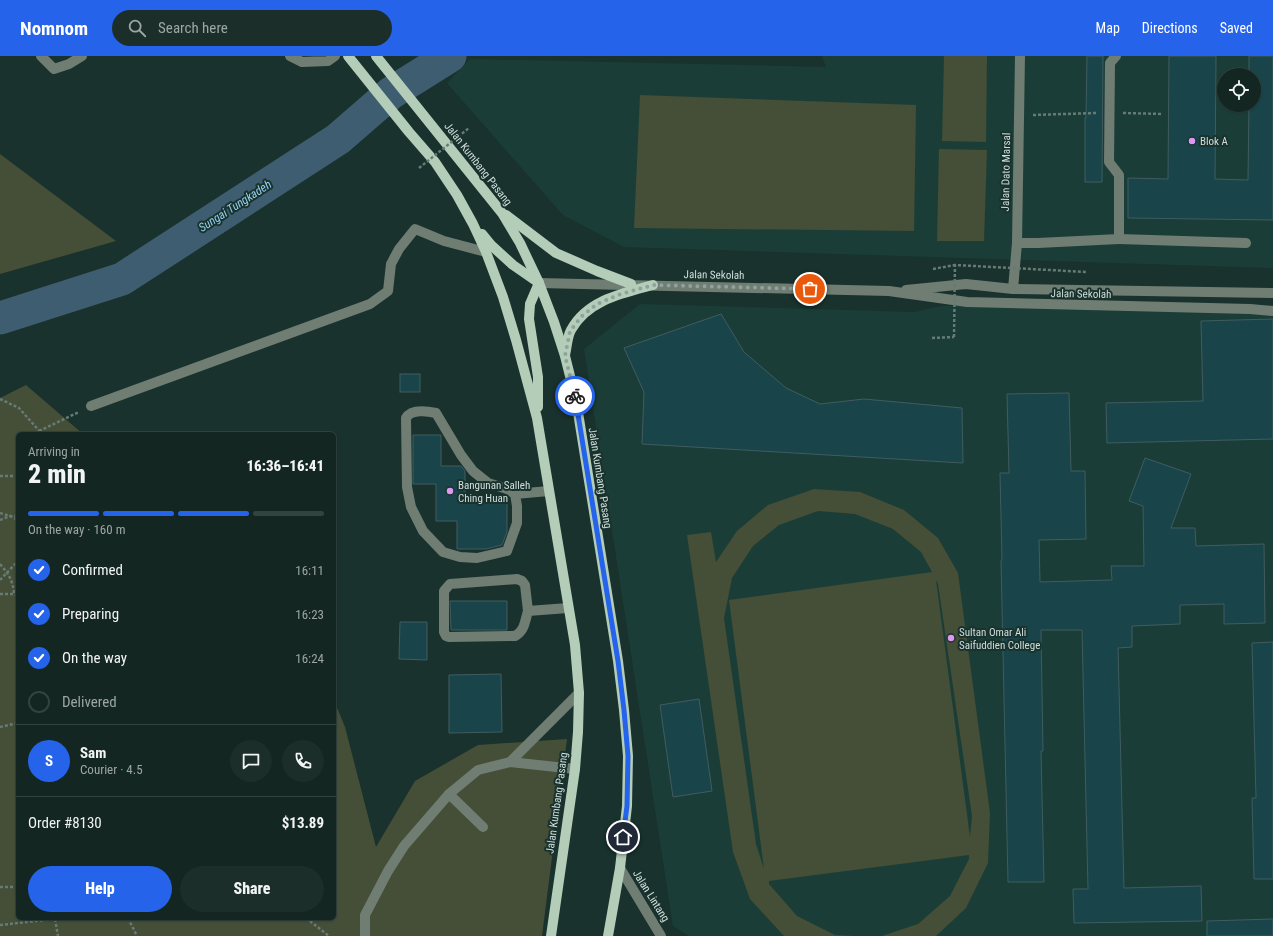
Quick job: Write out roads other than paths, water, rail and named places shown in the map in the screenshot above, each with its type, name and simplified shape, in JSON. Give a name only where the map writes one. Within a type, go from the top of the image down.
[{"type":"main road","name":"Jalan Kumbang Pasang","points":[[348,56],[435,162],[473,224],[486,252],[516,340],[537,418],[575,645],[579,693],[575,769],[550,936]]},
{"type":"main road","name":"Jalan Kumbang Pasang","points":[[376,56],[454,151],[502,213],[520,243],[539,283],[565,356],[576,400],[617,653],[628,756],[627,806],[620,868],[608,936]]},
{"type":"main road","points":[[502,213],[556,253],[631,284]]},
{"type":"main road","points":[[473,224],[491,245],[513,265],[539,283],[530,304],[529,319],[538,378],[537,418]]},
{"type":"main road","points":[[565,356],[570,331],[582,316],[597,304],[618,295],[653,285]]},
{"type":"street","points":[[41,56],[54,69],[69,64],[82,56]]},
{"type":"street","points":[[290,56],[302,62],[328,61],[335,56]]},
{"type":"street","name":"Jalan Dato Marsal","points":[[1013,289],[1017,243],[1020,56]]},
{"type":"street","points":[[1116,56],[1110,63],[1109,162],[1120,175],[1120,239]]},
{"type":"street","points":[[91,406],[370,304],[388,291],[391,264],[415,229],[444,241],[486,252]]},
{"type":"street","points":[[1017,243],[1120,239],[1246,243]]},
{"type":"street","name":"Jalan Sekolah","points":[[539,283],[889,291],[967,302],[1250,309],[1273,311]]},
{"type":"street","name":"Jalan Sekolah","points":[[889,291],[966,284],[1013,289],[1273,293]]},
{"type":"street","points":[[515,494],[517,523],[507,550],[477,558],[460,557],[443,552],[423,531],[411,507],[407,487],[406,418],[408,414],[429,412],[436,413],[461,455],[473,471],[488,483],[507,488],[515,494],[549,491]]},
{"type":"street","points":[[517,579],[522,581],[525,585],[528,611],[523,629],[515,636],[449,637],[446,636],[444,632],[444,591],[450,584],[517,579]]},
{"type":"street","points":[[528,611],[568,608]]},
{"type":"street","points":[[510,762],[579,693]]},
{"type":"street","points":[[365,936],[365,915],[388,871],[404,846],[449,794],[478,770],[510,762],[575,769]]},
{"type":"street","points":[[449,794],[483,827]]},
{"type":"street","name":"Jalan Lintang","points":[[620,868],[661,936]]},
{"type":"waterway","name":"Sungai Tungkadeh","points":[[0,318],[122,279],[338,139],[391,93],[450,56]]},
{"type":"place","name":"Blok A","points":[[1192,141]]},
{"type":"place","name":"Bangunan Salleh Ching Huan","points":[[450,491]]},
{"type":"place","name":"Sultan Omar Ali Saifuddien College","points":[[951,638]]}]
